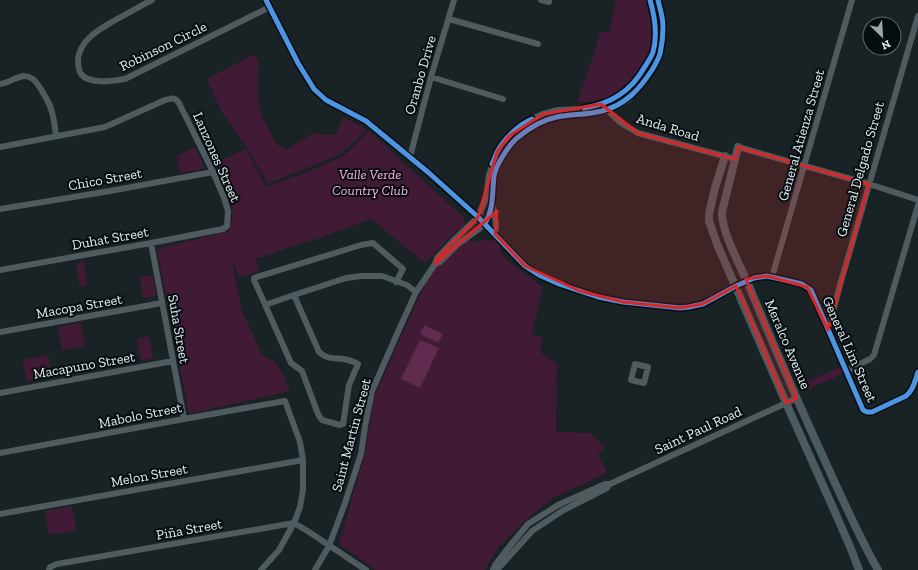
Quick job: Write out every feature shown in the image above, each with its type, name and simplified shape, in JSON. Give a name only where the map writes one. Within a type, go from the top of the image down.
[{"type":"main road","name":"Meralco Avenue","points":[[738,147],[722,212],[722,218],[728,237],[825,462],[864,545],[878,570]]},
{"type":"main road","name":"Meralco Avenue","points":[[725,156],[715,188],[709,214],[709,221],[716,242],[757,338],[834,510],[859,570]]},
{"type":"main road","points":[[716,242],[728,237]]},
{"type":"main road","points":[[757,338],[769,332]]},
{"type":"main road","name":"Meralco Avenue","points":[[864,545],[872,570]]},
{"type":"main road","name":"Meralco Avenue","points":[[851,549],[864,570]]},
{"type":"street","name":"Robinson Circle","points":[[152,0],[100,28],[89,37],[82,46],[79,55],[78,65],[80,74],[88,79],[98,81],[112,82],[125,79],[270,7]]},
{"type":"street","name":"General Lim Street","points":[[266,0],[298,63],[314,89],[326,100],[366,122],[410,157],[485,223],[525,266],[539,275],[580,291],[623,302],[671,308],[689,307],[702,304],[754,278],[767,276],[802,284],[811,290],[863,410],[866,412],[872,412],[906,396],[913,390],[918,372]]},
{"type":"street","name":"Oranbo Drive","points":[[410,157],[431,77],[454,0]]},
{"type":"street","points":[[540,0],[549,2]]},
{"type":"street","points":[[478,217],[486,198],[489,175],[497,152],[509,136],[528,121],[543,114],[558,110],[592,107],[611,100],[623,93],[635,82],[653,52],[656,27],[650,0]]},
{"type":"street","points":[[485,223],[489,217],[492,202],[494,175],[502,158],[516,139],[529,128],[542,121],[557,117],[607,110],[628,100],[644,83],[660,54],[663,28],[658,0]]},
{"type":"street","name":"General Atienza Street","points":[[772,277],[852,0]]},
{"type":"street","name":"General Delgado Street","points":[[828,330],[918,16]]},
{"type":"street","points":[[449,19],[538,44]]},
{"type":"street","points":[[0,84],[25,76],[35,81],[51,108],[56,136],[0,147]]},
{"type":"street","points":[[431,77],[503,99]]},
{"type":"street","name":"Lanzones Street","points":[[56,136],[105,127],[165,100],[173,98],[177,99],[213,172],[224,198],[228,211],[227,226],[223,229]]},
{"type":"street","name":"Anda Road","points":[[601,104],[621,123],[638,133],[735,159]]},
{"type":"street","points":[[738,147],[869,184],[918,200]]},
{"type":"street","name":"Chico Street","points":[[0,209],[213,172]]},
{"type":"street","points":[[492,202],[496,224],[495,234]]},
{"type":"street","points":[[846,371],[870,359],[874,355],[918,205]]},
{"type":"street","name":"Saint Martin Street","points":[[436,264],[437,258],[478,217]]},
{"type":"street","name":"Saint Martin Street","points":[[315,570],[329,546],[361,454],[372,391],[416,292],[436,264],[485,223]]},
{"type":"street","name":"Duhat Street","points":[[0,270],[223,229]]},
{"type":"street","name":"Suha Street","points":[[151,243],[184,419]]},
{"type":"street","points":[[294,294],[319,352],[323,356],[329,358],[348,360],[358,364],[349,385],[342,425],[322,420],[318,414],[302,371],[291,363],[254,278],[361,245],[373,243],[403,269],[396,282]]},
{"type":"street","points":[[265,305],[294,294],[346,278],[362,276],[382,276],[407,285],[416,292]]},
{"type":"street","name":"Macopa Street","points":[[0,332],[162,303]]},
{"type":"street","name":"Macapuno Street","points":[[0,393],[173,361]]},
{"type":"street","name":"Saint Paul Road","points":[[493,570],[495,565],[528,524],[558,505],[605,484],[610,484],[797,398]]},
{"type":"street","name":"Mabolo Street","points":[[0,454],[285,401],[300,442],[303,460]]},
{"type":"street","points":[[261,570],[278,550],[294,523],[300,507],[303,490],[303,460]]},
{"type":"street","name":"Melon Street","points":[[0,514],[303,460]]},
{"type":"street","name":"Saint Paul Road","points":[[497,570],[532,531],[562,511],[607,488],[610,484]]},
{"type":"street","points":[[294,523],[366,570]]},
{"type":"street","name":"Piña Street","points":[[49,570],[50,567],[57,564],[294,523]]},
{"type":"highlighted area","points":[[601,104],[638,133],[735,159],[738,147],[869,184],[828,330],[807,287],[767,276],[746,279],[797,398],[786,403],[736,286],[703,304],[680,308],[623,302],[580,291],[525,266],[495,234],[497,211],[435,264],[437,258],[478,217],[497,152],[509,136],[543,114]]},
{"type":"green space","points":[[616,0],[649,0],[653,30],[652,40],[646,60],[634,78],[618,92],[609,97],[596,101],[577,102],[600,32],[609,32]]},
{"type":"green space","points":[[255,54],[259,63],[258,101],[263,118],[277,145],[287,149],[314,133],[323,135],[336,134],[344,117],[367,130],[341,154],[268,184],[247,148],[221,111],[207,79]]},
{"type":"green space","name":"Valle Verde Country Club","points":[[369,131],[464,218],[465,224],[453,234],[425,263],[371,219],[314,240],[254,259],[256,259],[259,271],[239,278],[235,266],[233,266],[242,311],[262,355],[275,362],[285,378],[290,391],[189,414],[157,249],[230,231],[233,208],[217,162],[246,149],[266,187],[312,170],[343,156]]},
{"type":"green space","points":[[195,147],[204,166],[203,169],[180,173],[177,156]]},
{"type":"green space","points":[[498,240],[501,253],[507,260],[543,287],[532,334],[543,338],[540,352],[557,364],[556,432],[591,433],[605,448],[598,454],[607,473],[553,498],[527,519],[500,545],[485,570],[376,570],[339,544],[366,450],[374,397],[430,275],[441,262],[465,241]]},
{"type":"green space","points":[[84,262],[87,285],[80,287],[76,264]]},
{"type":"green space","points":[[153,275],[156,296],[143,298],[140,277]]},
{"type":"green space","points":[[81,323],[85,346],[62,350],[58,327]]},
{"type":"green space","points":[[149,336],[153,358],[141,361],[137,339]]},
{"type":"green space","points":[[48,355],[52,377],[27,381],[23,360]]},
{"type":"green space","points":[[840,367],[843,374],[804,391],[801,384]]},
{"type":"green space","points":[[72,506],[76,530],[49,535],[45,511]]},
{"type":"shaded area","points":[[424,325],[443,334],[438,343],[420,334]]},
{"type":"shaded area","points":[[420,340],[439,348],[420,388],[401,379]]},
{"type":"cycle path","points":[[266,0],[298,63],[314,89],[326,100],[366,121],[429,173],[478,217],[525,266],[539,275],[559,284],[598,297],[623,302],[680,308],[703,304],[754,278],[767,276],[802,284],[811,290],[863,410],[872,412],[909,394],[913,388],[918,372]]},
{"type":"cycle path","points":[[584,108],[611,100],[626,90],[639,76],[649,60],[655,45],[656,32],[650,0]]},
{"type":"cycle path","points":[[485,223],[490,212],[495,172],[503,156],[517,138],[536,125],[551,118],[602,111],[618,105],[631,96],[642,84],[652,70],[661,51],[663,23],[658,0]]},
{"type":"cycle path","points":[[492,164],[497,152],[507,137],[532,119]]}]
